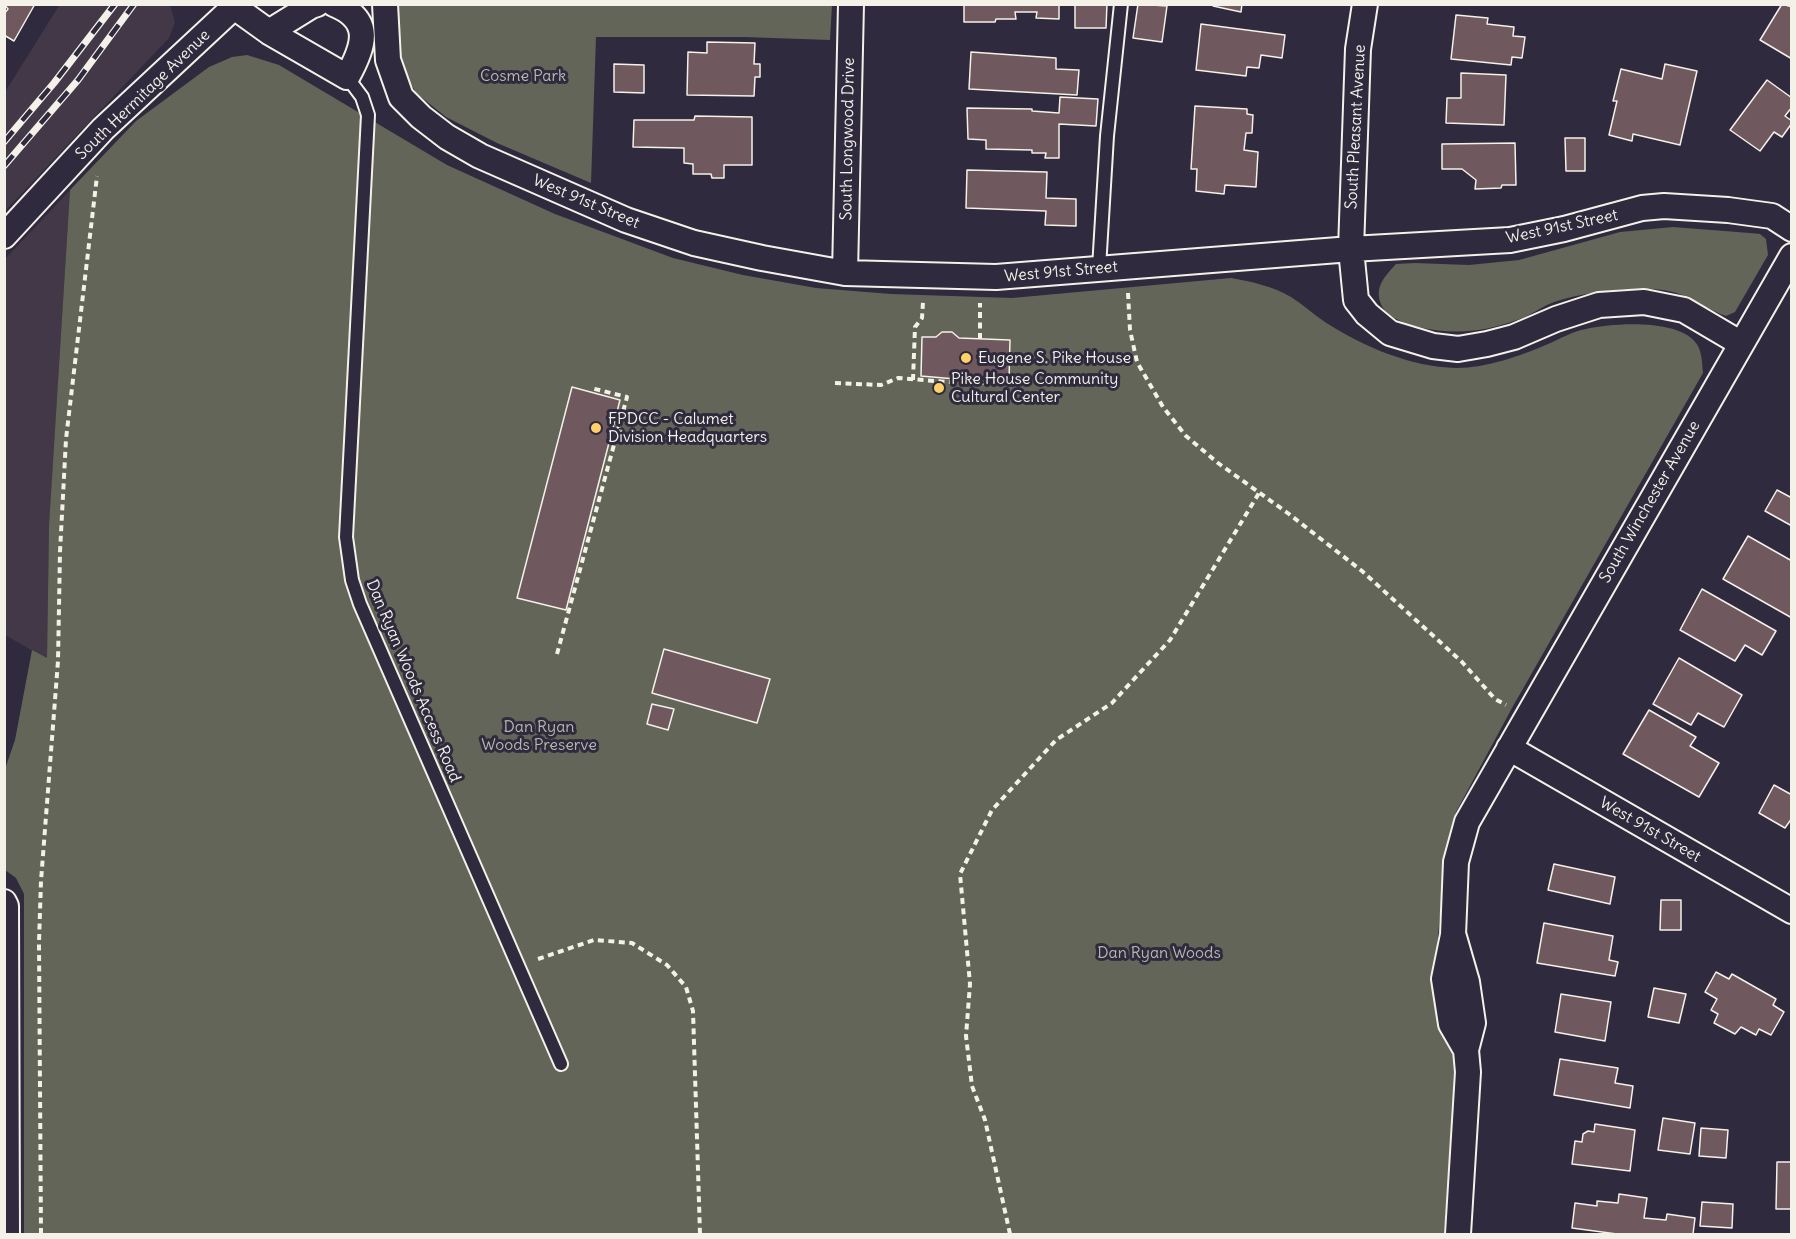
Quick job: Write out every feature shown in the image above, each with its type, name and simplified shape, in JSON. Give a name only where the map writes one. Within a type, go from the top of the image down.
[{"type":"street","points":[[269,32],[317,4]]},
{"type":"street","points":[[232,6],[269,32],[347,77],[360,54],[362,36],[359,22],[348,10],[334,4]]},
{"type":"street","name":"West 91st Street","points":[[385,4],[388,60],[401,97],[421,117],[447,137],[480,156],[626,220],[694,243],[845,273],[996,277],[1350,249],[1510,240],[1564,230],[1642,208],[1664,206],[1728,210],[1772,216],[1791,229]]},
{"type":"street","name":"South Longwood Drive","points":[[845,273],[851,4]]},
{"type":"street","name":"South Pleasant Avenue","points":[[1365,4],[1358,50],[1350,249],[1356,300],[1367,314],[1390,333],[1433,346],[1458,349],[1514,337],[1556,319],[1599,305],[1644,302],[1684,310],[1740,343]]},
{"type":"street","name":"South Hermitage Avenue","points":[[4,236],[103,129],[232,6]]},
{"type":"street","name":"South Winchester Avenue","points":[[1509,748],[1791,256]]},
{"type":"street","points":[[1458,1234],[1468,1072],[1466,1050],[1473,1023],[1467,982],[1454,935],[1455,862],[1467,822],[1509,748]]},
{"type":"street","name":"West 91st Street","points":[[1509,748],[1791,911]]},
{"type":"street","points":[[4,902],[6,906],[8,1234]]},
{"type":"lane","points":[[1099,268],[1107,136],[1121,4]]},
{"type":"lane","name":"Dan Ryan Woods Access Road","points":[[347,77],[362,97],[368,115],[346,537],[352,580],[360,604],[561,1064]]},
{"type":"path","points":[[41,1234],[39,942],[41,881],[58,661],[60,552],[66,439],[97,173]]},
{"type":"path","points":[[914,380],[915,327],[922,318],[925,275]]},
{"type":"path","points":[[980,339],[981,277]]},
{"type":"path","points":[[1128,301],[1130,330],[1137,362],[1163,407],[1186,436],[1218,463],[1362,571],[1462,662],[1495,699],[1512,708]]},
{"type":"path","points":[[835,383],[881,385],[898,378],[960,383]]},
{"type":"path","points":[[557,654],[627,397],[591,388]]},
{"type":"path","points":[[1010,1234],[985,1120],[972,1086],[966,1036],[970,984],[960,874],[992,810],[1056,740],[1112,703],[1170,640],[1259,493]]},
{"type":"path","points":[[518,966],[594,940],[632,943],[668,965],[686,987],[693,1011],[700,1234]]},
{"type":"shaded area","points":[[60,4],[170,5],[175,22],[169,38],[5,211],[5,92]]},
{"type":"shaded area","points":[[70,190],[49,525],[47,659],[5,635],[4,260]]},
{"type":"green space","name":"Cosme Park","points":[[399,5],[832,5],[830,40],[744,37],[596,37],[591,183],[497,143],[446,117],[416,93],[398,61]]},
{"type":"green space","name":"Dan Ryan Woods Preserve","points":[[247,55],[279,65],[447,165],[555,214],[673,258],[743,275],[816,288],[891,294],[1012,298],[1231,278],[1284,293],[1323,321],[1373,348],[1405,360],[1439,367],[1480,366],[1537,348],[1576,331],[1612,325],[1663,327],[1690,337],[1698,346],[1703,373],[1512,708],[1456,812],[1446,847],[1434,981],[1457,1072],[1444,1234],[24,1234],[24,894],[16,878],[5,870],[5,769],[15,740],[32,650],[47,658],[49,525],[70,190],[136,121],[209,67],[232,57]]},
{"type":"green space","points":[[1673,227],[1760,234],[1766,239],[1768,255],[1735,312],[1726,316],[1685,296],[1665,290],[1621,290],[1563,299],[1522,318],[1491,328],[1441,331],[1399,321],[1386,312],[1379,298],[1382,282],[1396,264],[1469,265],[1519,260],[1620,232]]},
{"type":"building","points":[[4,4],[35,4],[14,41],[4,35],[4,14],[8,9]]},
{"type":"building","points":[[964,4],[1059,4],[1059,19],[1036,18],[1037,12],[1015,12],[1016,19],[964,22]]},
{"type":"building","points":[[1075,4],[1107,4],[1106,28],[1075,28]]},
{"type":"building","points":[[1138,4],[1167,6],[1162,42],[1133,38]]},
{"type":"building","points":[[1214,4],[1242,4],[1241,12],[1213,6]]},
{"type":"building","points":[[1782,4],[1792,7],[1792,59],[1760,40]]},
{"type":"building","points":[[1456,15],[1488,18],[1487,24],[1514,27],[1513,36],[1525,37],[1522,58],[1512,57],[1511,65],[1451,59]]},
{"type":"building","points":[[1201,24],[1285,35],[1282,58],[1261,55],[1259,68],[1247,67],[1246,76],[1196,70]]},
{"type":"building","points":[[707,42],[755,43],[754,64],[760,64],[760,77],[755,77],[754,96],[687,95],[688,52],[707,53]]},
{"type":"building","points":[[971,52],[1056,58],[1056,69],[1079,70],[1077,95],[969,89]]},
{"type":"building","points":[[614,64],[644,65],[644,93],[614,92]]},
{"type":"building","points":[[1665,64],[1697,71],[1680,145],[1633,134],[1632,141],[1609,135],[1617,101],[1613,101],[1621,69],[1662,79]]},
{"type":"building","points":[[1461,73],[1506,75],[1504,125],[1446,123],[1447,98],[1461,98]]},
{"type":"building","points":[[1767,80],[1792,98],[1792,107],[1785,116],[1792,123],[1782,137],[1774,132],[1760,151],[1730,130]]},
{"type":"building","points":[[1060,97],[1098,99],[1096,126],[1059,124],[1059,158],[1045,158],[1046,153],[1032,153],[1032,150],[986,149],[986,140],[968,139],[967,108],[1032,109],[1032,111],[1059,113]]},
{"type":"building","points":[[1195,106],[1247,109],[1247,114],[1253,115],[1252,133],[1246,133],[1244,150],[1258,152],[1256,187],[1225,185],[1224,194],[1196,191],[1197,169],[1191,169]]},
{"type":"building","points":[[695,116],[752,117],[752,165],[724,165],[724,178],[712,178],[711,174],[693,174],[693,164],[684,163],[684,148],[633,147],[634,120],[694,120]]},
{"type":"building","points":[[1565,138],[1585,138],[1585,171],[1566,171]]},
{"type":"building","points":[[1515,143],[1516,185],[1475,189],[1476,180],[1462,169],[1442,169],[1442,144]]},
{"type":"building","points":[[967,170],[1047,172],[1046,198],[1076,199],[1076,226],[1045,225],[1046,211],[966,208]]},
{"type":"building","name":"Eugene S. Pike House","points":[[942,332],[952,332],[959,338],[1010,340],[1009,381],[967,384],[967,380],[921,376],[922,337],[936,337]]},
{"type":"building","points":[[572,387],[620,400],[566,610],[517,598]]},
{"type":"building","points":[[1777,490],[1792,498],[1792,526],[1765,511]]},
{"type":"building","points":[[1748,536],[1792,561],[1792,618],[1723,579]]},
{"type":"building","points":[[1702,589],[1776,631],[1762,655],[1745,645],[1735,661],[1680,630]]},
{"type":"building","points":[[664,649],[770,679],[757,723],[652,693]]},
{"type":"building","points":[[1679,658],[1742,695],[1724,727],[1698,713],[1691,725],[1653,704]]},
{"type":"building","points":[[652,704],[674,709],[668,730],[647,724]]},
{"type":"building","points":[[1649,710],[1696,737],[1690,746],[1719,763],[1699,797],[1623,754]]},
{"type":"building","points":[[1774,785],[1792,795],[1792,818],[1785,828],[1759,813]]},
{"type":"building","points":[[1554,864],[1615,877],[1610,904],[1548,890]]},
{"type":"building","points":[[1661,900],[1681,900],[1681,930],[1660,930]]},
{"type":"building","points":[[1544,923],[1613,936],[1609,960],[1618,962],[1615,976],[1537,963]]},
{"type":"building","points":[[1716,972],[1729,979],[1732,974],[1776,999],[1773,1005],[1784,1012],[1771,1035],[1759,1029],[1756,1035],[1741,1027],[1735,1034],[1714,1023],[1718,1014],[1711,1010],[1717,999],[1705,992]]},
{"type":"building","points":[[1654,988],[1686,994],[1679,1023],[1648,1017]]},
{"type":"building","points":[[1561,994],[1611,1002],[1605,1041],[1555,1032]]},
{"type":"building","points":[[1560,1059],[1618,1068],[1615,1083],[1633,1086],[1630,1108],[1554,1095]]},
{"type":"building","points":[[1663,1118],[1695,1123],[1690,1154],[1658,1150]]},
{"type":"building","points":[[1595,1124],[1635,1130],[1630,1171],[1572,1164],[1575,1141],[1582,1142],[1583,1134],[1588,1131],[1594,1132]]},
{"type":"building","points":[[1701,1128],[1728,1130],[1726,1158],[1699,1156]]},
{"type":"building","points":[[1777,1162],[1792,1162],[1792,1209],[1776,1209]]},
{"type":"building","points":[[1619,1194],[1647,1198],[1644,1218],[1666,1220],[1667,1214],[1695,1218],[1693,1234],[1617,1234],[1572,1228],[1575,1203],[1597,1206],[1597,1201],[1618,1203]]},
{"type":"building","points":[[1702,1202],[1733,1204],[1732,1228],[1700,1226]]},
{"type":"railway","points":[[4,142],[54,83],[115,4]]},
{"type":"railway","points":[[4,166],[78,80],[134,4]]},
{"type":"place","name":"Eugene S. Pike House","points":[[966,358]]},
{"type":"place","name":"Pike House Community Cultural Center","points":[[939,388]]},
{"type":"place","name":"FPDCC - Calumet Division Headquarters","points":[[596,428]]},
{"type":"park label","name":"Dan Ryan Woods","points":[[1159,953]]}]
